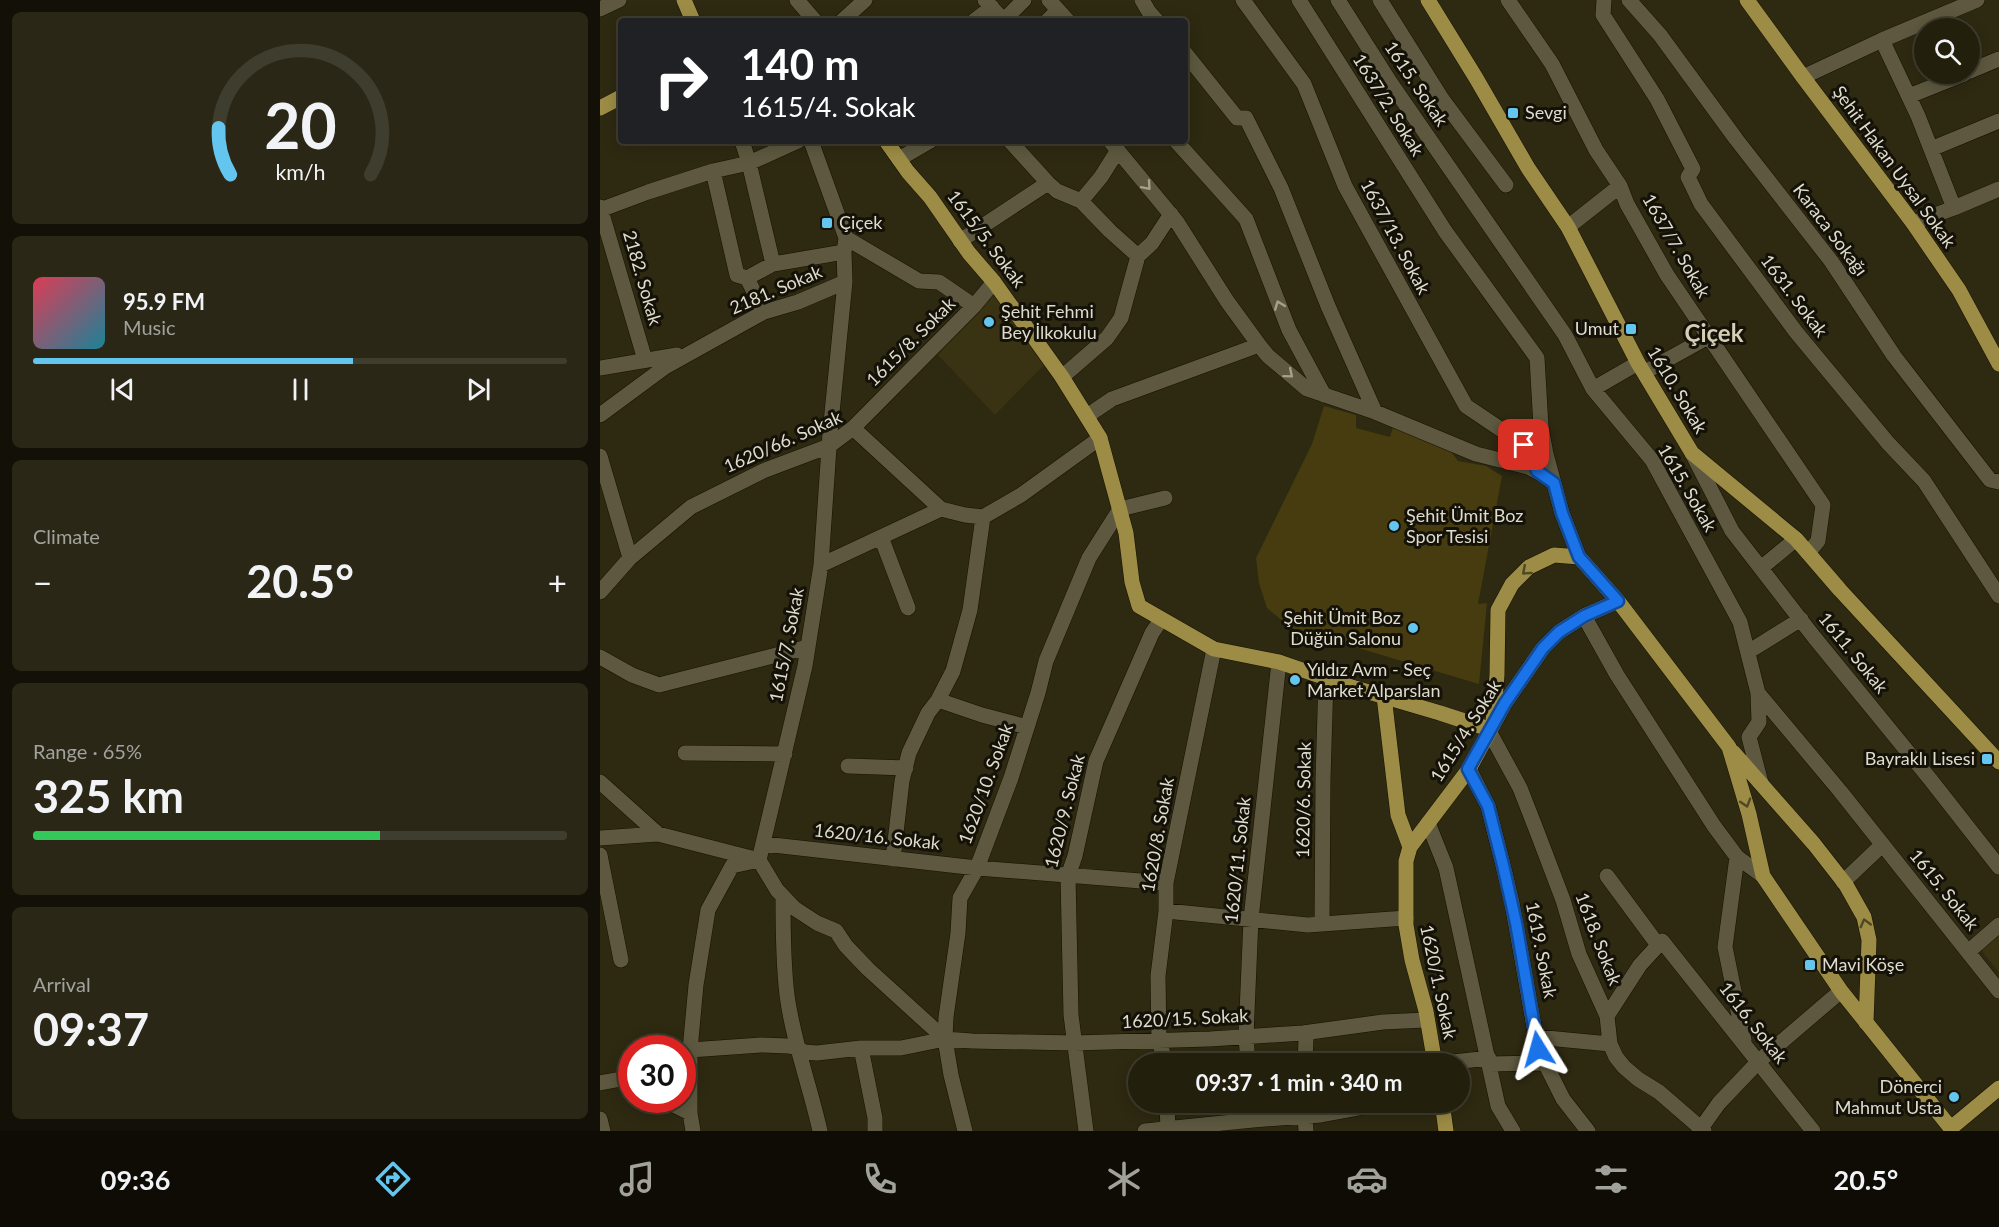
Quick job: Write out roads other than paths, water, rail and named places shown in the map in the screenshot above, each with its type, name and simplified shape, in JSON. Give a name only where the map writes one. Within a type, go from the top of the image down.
[{"type":"main road","points":[[684,0],[692,18]]},
{"type":"main road","name":"1610. Sokak","points":[[1428,0],[1528,168],[1568,227],[1641,368],[1692,453],[1796,539],[1999,762]]},
{"type":"main road","name":"Şehit Hakan Uysal Sokak","points":[[1748,0],[1901,210],[1913,223],[1959,290],[1999,364]]},
{"type":"main road","points":[[600,108],[618,99]]},
{"type":"main road","name":"1615/5. Sokak","points":[[888,144],[930,197],[960,241],[994,282],[1062,377],[1100,438],[1126,533],[1132,582],[1138,606],[1214,649],[1279,662]]},
{"type":"main road","points":[[1279,662],[1462,720],[1491,727],[1497,675],[1498,610],[1512,584],[1529,567],[1554,555],[1579,557],[1618,601],[1729,747],[1814,844],[1843,882],[1864,917],[1869,940],[1866,1023]]},
{"type":"main road","name":"1615/4. Sokak","points":[[1410,847],[1468,769],[1491,727],[1543,648],[1559,632],[1584,616],[1618,601]]},
{"type":"main road","name":"1620/1. Sokak","points":[[1384,696],[1398,815],[1410,847],[1406,861],[1406,918],[1412,960],[1434,1053]]},
{"type":"main road","points":[[1729,747],[1749,814],[1763,876],[1841,991],[1866,1023],[1951,1130],[1999,1088]]},
{"type":"main road","points":[[1444,1113],[1446,1131]]},
{"type":"street","points":[[600,9],[619,0]]},
{"type":"street","points":[[797,0],[812,18]]},
{"type":"street","points":[[845,18],[865,0]]},
{"type":"street","points":[[1007,18],[1024,0]]},
{"type":"street","points":[[1142,0],[1154,18]]},
{"type":"street","name":"1637/13. Sokak","points":[[1243,0],[1304,84],[1346,186],[1466,406],[1524,445],[1532,455],[1537,471]]},
{"type":"street","name":"1637/2. Sokak","points":[[1299,0],[1444,231],[1537,358],[1541,427],[1554,483]]},
{"type":"street","name":"1615. Sokak","points":[[1338,0],[1390,82],[1565,335],[1593,389],[1652,460],[1740,622],[1758,693],[1840,791],[1999,991]]},
{"type":"street","points":[[1380,0],[1442,99],[1506,185]]},
{"type":"street","name":"1637/7. Sokak","points":[[1508,0],[1552,64],[1596,150],[1620,186],[1627,204],[1667,275],[1823,505],[1818,541],[1808,553]]},
{"type":"street","name":"1631. Sokak","points":[[1604,0],[1602,15],[1657,99],[1693,169],[1688,177],[1701,204],[1796,332],[1888,443],[1924,481],[1999,596]]},
{"type":"street","name":"Karaca Sokağı","points":[[1629,0],[1660,36],[1736,139],[1831,261],[1894,356],[1990,480],[1999,482]]},
{"type":"street","points":[[1803,77],[1951,5],[1977,0]]},
{"type":"street","points":[[977,18],[989,4],[1001,18]]},
{"type":"street","points":[[1881,40],[1909,96],[1954,208]]},
{"type":"street","points":[[1188,57],[1237,118],[1246,118],[1281,188],[1328,306],[1375,412]]},
{"type":"street","points":[[1980,67],[1999,59]]},
{"type":"street","points":[[1909,96],[1939,84]]},
{"type":"street","points":[[1931,149],[1999,121]]},
{"type":"street","points":[[743,144],[773,264]]},
{"type":"street","points":[[600,209],[712,171],[749,163],[791,144]]},
{"type":"street","name":"1615/7. Sokak","points":[[759,860],[808,647],[821,565],[829,446],[845,282],[845,245],[812,144]]},
{"type":"street","points":[[899,159],[925,144]]},
{"type":"street","points":[[1013,144],[1048,183],[1058,191],[1081,201],[1138,256]]},
{"type":"street","points":[[1179,144],[1246,219],[1289,330],[1324,395]]},
{"type":"street","points":[[1081,201],[1101,177],[1114,146],[1171,214],[1227,301],[1268,356],[1307,389],[1375,412],[1476,454],[1537,471],[1554,483],[1562,513],[1579,557]]},
{"type":"street","points":[[712,171],[737,275],[747,278],[773,264],[845,245],[919,281],[939,282],[974,306]]},
{"type":"street","points":[[960,241],[1048,183]]},
{"type":"street","points":[[1568,227],[1620,186]]},
{"type":"street","points":[[1913,223],[1999,189]]},
{"type":"street","name":"2182. Sokak","points":[[600,209],[645,360]]},
{"type":"street","points":[[1062,377],[1107,338],[1121,318],[1138,256],[1152,243],[1171,214]]},
{"type":"street","points":[[747,278],[764,312]]},
{"type":"street","name":"2181. Sokak","points":[[600,415],[665,367],[764,312],[798,302],[845,282]]},
{"type":"street","name":"1615/8. Sokak","points":[[854,429],[974,306],[994,282]]},
{"type":"street","points":[[1593,389],[1708,337]]},
{"type":"street","points":[[1087,416],[1112,399],[1259,345]]},
{"type":"street","name":"2181. Sokak","points":[[600,368],[692,352]]},
{"type":"street","name":"1620/66. Sokak","points":[[600,592],[630,558],[691,507],[763,471],[829,446],[854,429],[941,509],[983,517]]},
{"type":"street","points":[[893,859],[902,781],[909,753],[928,713],[938,700],[953,671],[970,610],[983,517],[1021,495],[1100,438]]},
{"type":"street","name":"1611. Sokak","points":[[1692,453],[1732,531],[1999,867]]},
{"type":"street","points":[[600,456],[630,558]]},
{"type":"street","points":[[1120,509],[1166,498]]},
{"type":"street","points":[[821,565],[941,509]]},
{"type":"street","name":"1620/10. Sokak","points":[[965,1131],[945,1039],[960,898],[977,868],[1011,778],[1046,661],[1071,600],[1089,558],[1120,509]]},
{"type":"street","points":[[881,537],[908,608]]},
{"type":"street","points":[[1761,568],[1796,539]]},
{"type":"street","points":[[1584,616],[1617,675],[1714,826],[1737,857],[1763,876]]},
{"type":"street","points":[[1748,652],[1801,619]]},
{"type":"street","name":"1620/9. Sokak","points":[[1086,1131],[1074,1043],[1069,960],[1068,876],[1075,856],[1096,761],[1152,633],[1161,620]]},
{"type":"street","points":[[600,657],[632,675],[659,685],[808,647]]},
{"type":"street","name":"1620/8. Sokak","points":[[1163,1053],[1159,1041],[1158,976],[1166,911],[1166,883],[1214,649]]},
{"type":"street","name":"1620/11. Sokak","points":[[1247,1053],[1251,919],[1279,662]]},
{"type":"street","name":"1620/6. Sokak","points":[[1322,924],[1326,678]]},
{"type":"street","points":[[1758,693],[1758,722],[1749,737],[1761,783]]},
{"type":"street","points":[[938,700],[1028,727]]},
{"type":"street","name":"1618. Sokak","points":[[1491,727],[1520,789],[1563,900],[1579,954],[1607,1016],[1610,1044],[1616,1057],[1624,1067],[1659,1092],[1701,1130]]},
{"type":"street","points":[[685,753],[784,754]]},
{"type":"street","points":[[849,766],[906,768]]},
{"type":"street","name":"1619. Sokak","points":[[1468,769],[1488,806],[1512,903],[1538,1049],[1563,1099],[1588,1131]]},
{"type":"street","points":[[600,782],[658,834]]},
{"type":"street","points":[[1428,823],[1446,868],[1498,1106],[1513,1131]]},
{"type":"street","points":[[600,838],[658,834],[759,860],[783,897],[817,923],[836,931],[846,946],[868,969],[945,1039]]},
{"type":"street","name":"1620/16. Sokak","points":[[764,844],[977,868],[1166,883]]},
{"type":"street","points":[[1843,882],[1882,845]]},
{"type":"street","points":[[600,855],[621,960]]},
{"type":"street","points":[[1737,857],[1725,946],[1744,1043]]},
{"type":"street","points":[[691,1035],[696,985],[708,909],[732,866],[759,860]]},
{"type":"street","name":"1616. Sokak","points":[[1607,876],[1759,1061],[1813,1131]]},
{"type":"street","points":[[783,897],[787,996],[820,1131]]},
{"type":"street","points":[[1166,911],[1308,925],[1406,918]]},
{"type":"street","points":[[1968,952],[1999,925]]},
{"type":"street","points":[[1607,1016],[1640,965],[1660,943]]},
{"type":"street","points":[[1701,1130],[1719,1103],[1759,1061],[1841,991]]},
{"type":"street","name":"1620/15. Sokak","points":[[696,1050],[761,1045],[788,1046],[804,1052],[817,1053],[861,1048],[901,1048],[945,1039],[1074,1043],[1159,1041],[1303,1033],[1383,1022],[1426,1020]]},
{"type":"street","points":[[1303,1033],[1305,1053]]},
{"type":"street","points":[[1536,1036],[1610,1044]]},
{"type":"street","points":[[861,1048],[875,1118],[875,1131]]},
{"type":"street","points":[[1470,1062],[1545,1063]]},
{"type":"street","points":[[600,1083],[618,1080]]},
{"type":"street","points":[[690,1113],[693,1131]]},
{"type":"street","points":[[1167,1113],[1168,1130]]},
{"type":"street","points":[[1252,1113],[1253,1120]]},
{"type":"street","points":[[1145,1131],[1332,1113]]},
{"type":"street","points":[[600,1119],[603,1131]]},
{"type":"place","name":"Sevgi","points":[[1513,113]]},
{"type":"place","name":"Çiçek","points":[[827,223]]},
{"type":"place","name":"Şehit Fehmi Bey İlkokulu","points":[[989,322]]},
{"type":"place","name":"Umut","points":[[1631,329]]},
{"type":"place","name":"Şehit Ümit Boz Spor Tesisi","points":[[1394,526]]},
{"type":"place","name":"Şehit Ümit Boz Düğün Salonu","points":[[1413,628]]},
{"type":"place","name":"Yıldız Avm - Seç Market Alparslan","points":[[1295,680]]},
{"type":"place","name":"Bayraklı Lisesi","points":[[1987,759]]},
{"type":"place","name":"Mavi Köşe","points":[[1810,965]]},
{"type":"place","name":"Dönerci Mahmut Usta","points":[[1954,1097]]},
{"type":"district","name":"Çiçek","points":[[1714,334]]}]
